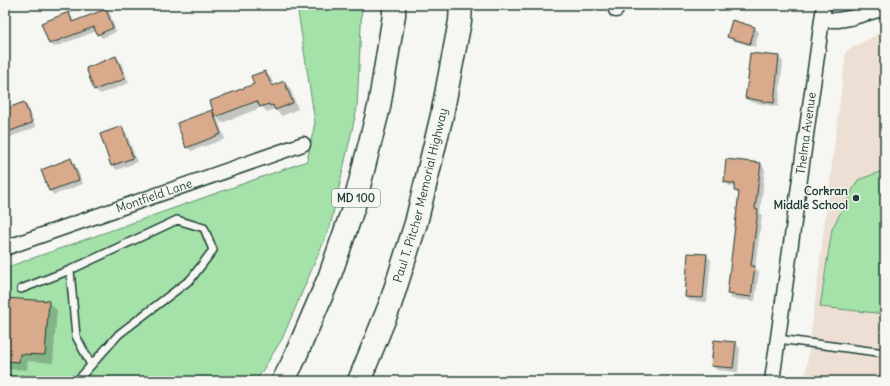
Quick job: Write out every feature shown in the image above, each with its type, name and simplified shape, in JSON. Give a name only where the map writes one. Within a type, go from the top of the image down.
[{"type":"highway","name":"Paul T. Pitcher Memorial Highway","points":[[359,381],[390,305],[416,223],[442,115],[460,21],[461,5]]},
{"type":"highway","name":"MD 100","points":[[283,381],[292,364],[329,278],[354,206],[379,107],[394,8]]},
{"type":"street","name":"Thelma Avenue","points":[[772,381],[824,5]]},
{"type":"street","points":[[822,20],[850,18],[885,8]]},
{"type":"street","name":"Montfield Lane","points":[[5,248],[303,144]]},
{"type":"lane","points":[[20,289],[70,270],[177,220],[204,228],[213,250],[191,279],[119,334],[77,381]]},
{"type":"lane","points":[[70,270],[76,336],[91,365]]},
{"type":"lane","points":[[778,339],[885,353]]},
{"type":"shaded area","name":"Corkran Middle School","points":[[885,30],[885,381],[805,381],[846,51]]},
{"type":"green space","points":[[297,5],[362,5],[357,108],[330,227],[282,339],[256,381],[5,381],[5,268],[307,161],[315,122]]},
{"type":"green space","points":[[885,170],[885,314],[820,307],[832,229],[858,180]]},
{"type":"building","points":[[106,9],[113,28],[97,35],[94,27],[49,44],[41,23],[69,12],[72,22]]},
{"type":"building","points":[[732,20],[755,27],[750,44],[727,37]]},
{"type":"building","points":[[750,53],[779,56],[774,103],[745,98]]},
{"type":"building","points":[[116,56],[125,79],[94,90],[86,68]]},
{"type":"building","points":[[265,71],[272,86],[284,81],[293,103],[275,110],[273,105],[270,106],[269,104],[260,107],[257,101],[215,117],[210,101],[254,84],[251,76]]},
{"type":"building","points":[[24,102],[32,123],[5,133],[5,109]]},
{"type":"building","points":[[212,110],[221,134],[186,148],[177,123]]},
{"type":"building","points":[[122,126],[133,158],[111,166],[100,134]]},
{"type":"building","points":[[71,158],[79,180],[49,191],[41,170]]},
{"type":"building","points":[[726,159],[761,163],[755,209],[758,210],[751,266],[755,266],[751,297],[727,294],[739,192],[734,191],[735,184],[724,182]]},
{"type":"building","points":[[688,253],[707,254],[703,298],[685,297]]},
{"type":"building","points":[[5,298],[49,301],[45,355],[20,354],[19,362],[5,361]]},
{"type":"building","points":[[714,340],[736,342],[733,368],[711,366]]},
{"type":"place","name":"Corkran Middle School","points":[[856,198]]}]
